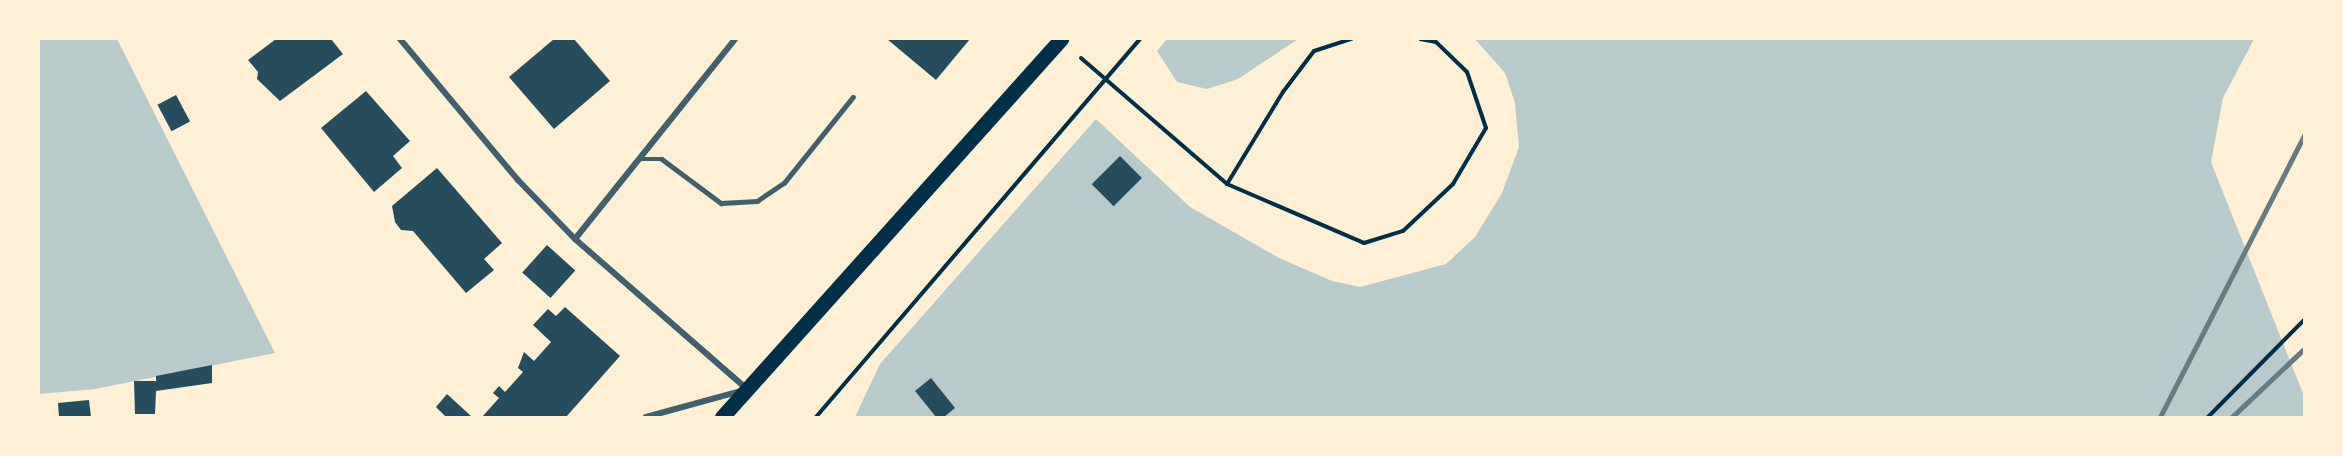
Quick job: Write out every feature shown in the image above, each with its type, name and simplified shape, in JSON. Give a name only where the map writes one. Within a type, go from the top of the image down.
[{"type":"main road","points":[[722,417],[1061,39]]},
{"type":"street","points":[[400,39],[518,180],[575,238],[748,389]]},
{"type":"street","points":[[575,238],[735,39]]},
{"type":"street","points":[[646,417],[748,389]]},
{"type":"lane","points":[[639,159],[662,159],[721,203],[757,201],[784,183],[853,97]]},
{"type":"path","points":[[1061,39],[1227,184],[1364,243],[1403,231],[1453,184],[1486,128],[1467,72],[1436,42],[1420,39]]},
{"type":"path","points":[[816,417],[1140,39]]},
{"type":"path","points":[[1227,184],[1283,92],[1314,51],[1352,39]]},
{"type":"path","points":[[2208,417],[2304,320]]},
{"type":"shaded area","points":[[39,39],[117,39],[275,353],[95,389],[39,394]]},
{"type":"shaded area","points":[[1167,39],[1298,39],[1238,79],[1207,89],[1177,82],[1157,51]]},
{"type":"shaded area","points":[[1475,39],[2254,39],[2223,98],[2211,162],[2304,396],[2304,417],[855,417],[880,364],[1096,119],[1190,207],[1279,258],[1332,281],[1360,287],[1446,264],[1475,237],[1502,193],[1519,147],[1515,103],[1505,73]]},
{"type":"building","points":[[276,39],[331,39],[343,54],[280,101],[257,79],[258,72],[248,60]]},
{"type":"building","points":[[554,39],[574,39],[610,81],[554,129],[509,77]]},
{"type":"building","points":[[887,39],[970,39],[936,80]]},
{"type":"building","points":[[366,91],[410,141],[393,156],[402,168],[374,192],[321,128]]},
{"type":"building","points":[[176,95],[190,121],[172,131],[157,105]]},
{"type":"building","points":[[1120,156],[1142,178],[1114,206],[1092,184]]},
{"type":"building","points":[[437,168],[502,243],[484,259],[494,270],[466,293],[413,231],[401,230],[395,222],[392,206]]},
{"type":"building","points":[[547,245],[575,270],[550,298],[522,272]]},
{"type":"building","points":[[565,307],[620,356],[566,417],[482,417],[499,398],[493,393],[499,386],[505,392],[523,372],[518,368],[524,352],[534,361],[551,342],[533,325],[548,309],[556,316]]},
{"type":"building","points":[[212,365],[212,383],[156,391],[155,414],[135,414],[134,381],[156,381],[156,376]]},
{"type":"building","points":[[931,378],[955,408],[944,417],[936,417],[915,391]]},
{"type":"building","points":[[447,394],[472,417],[446,417],[436,407]]},
{"type":"building","points":[[89,400],[91,417],[59,417],[58,403]]},
{"type":"railway","points":[[2160,417],[2304,136]]},
{"type":"railway","points":[[2232,417],[2304,349]]}]
